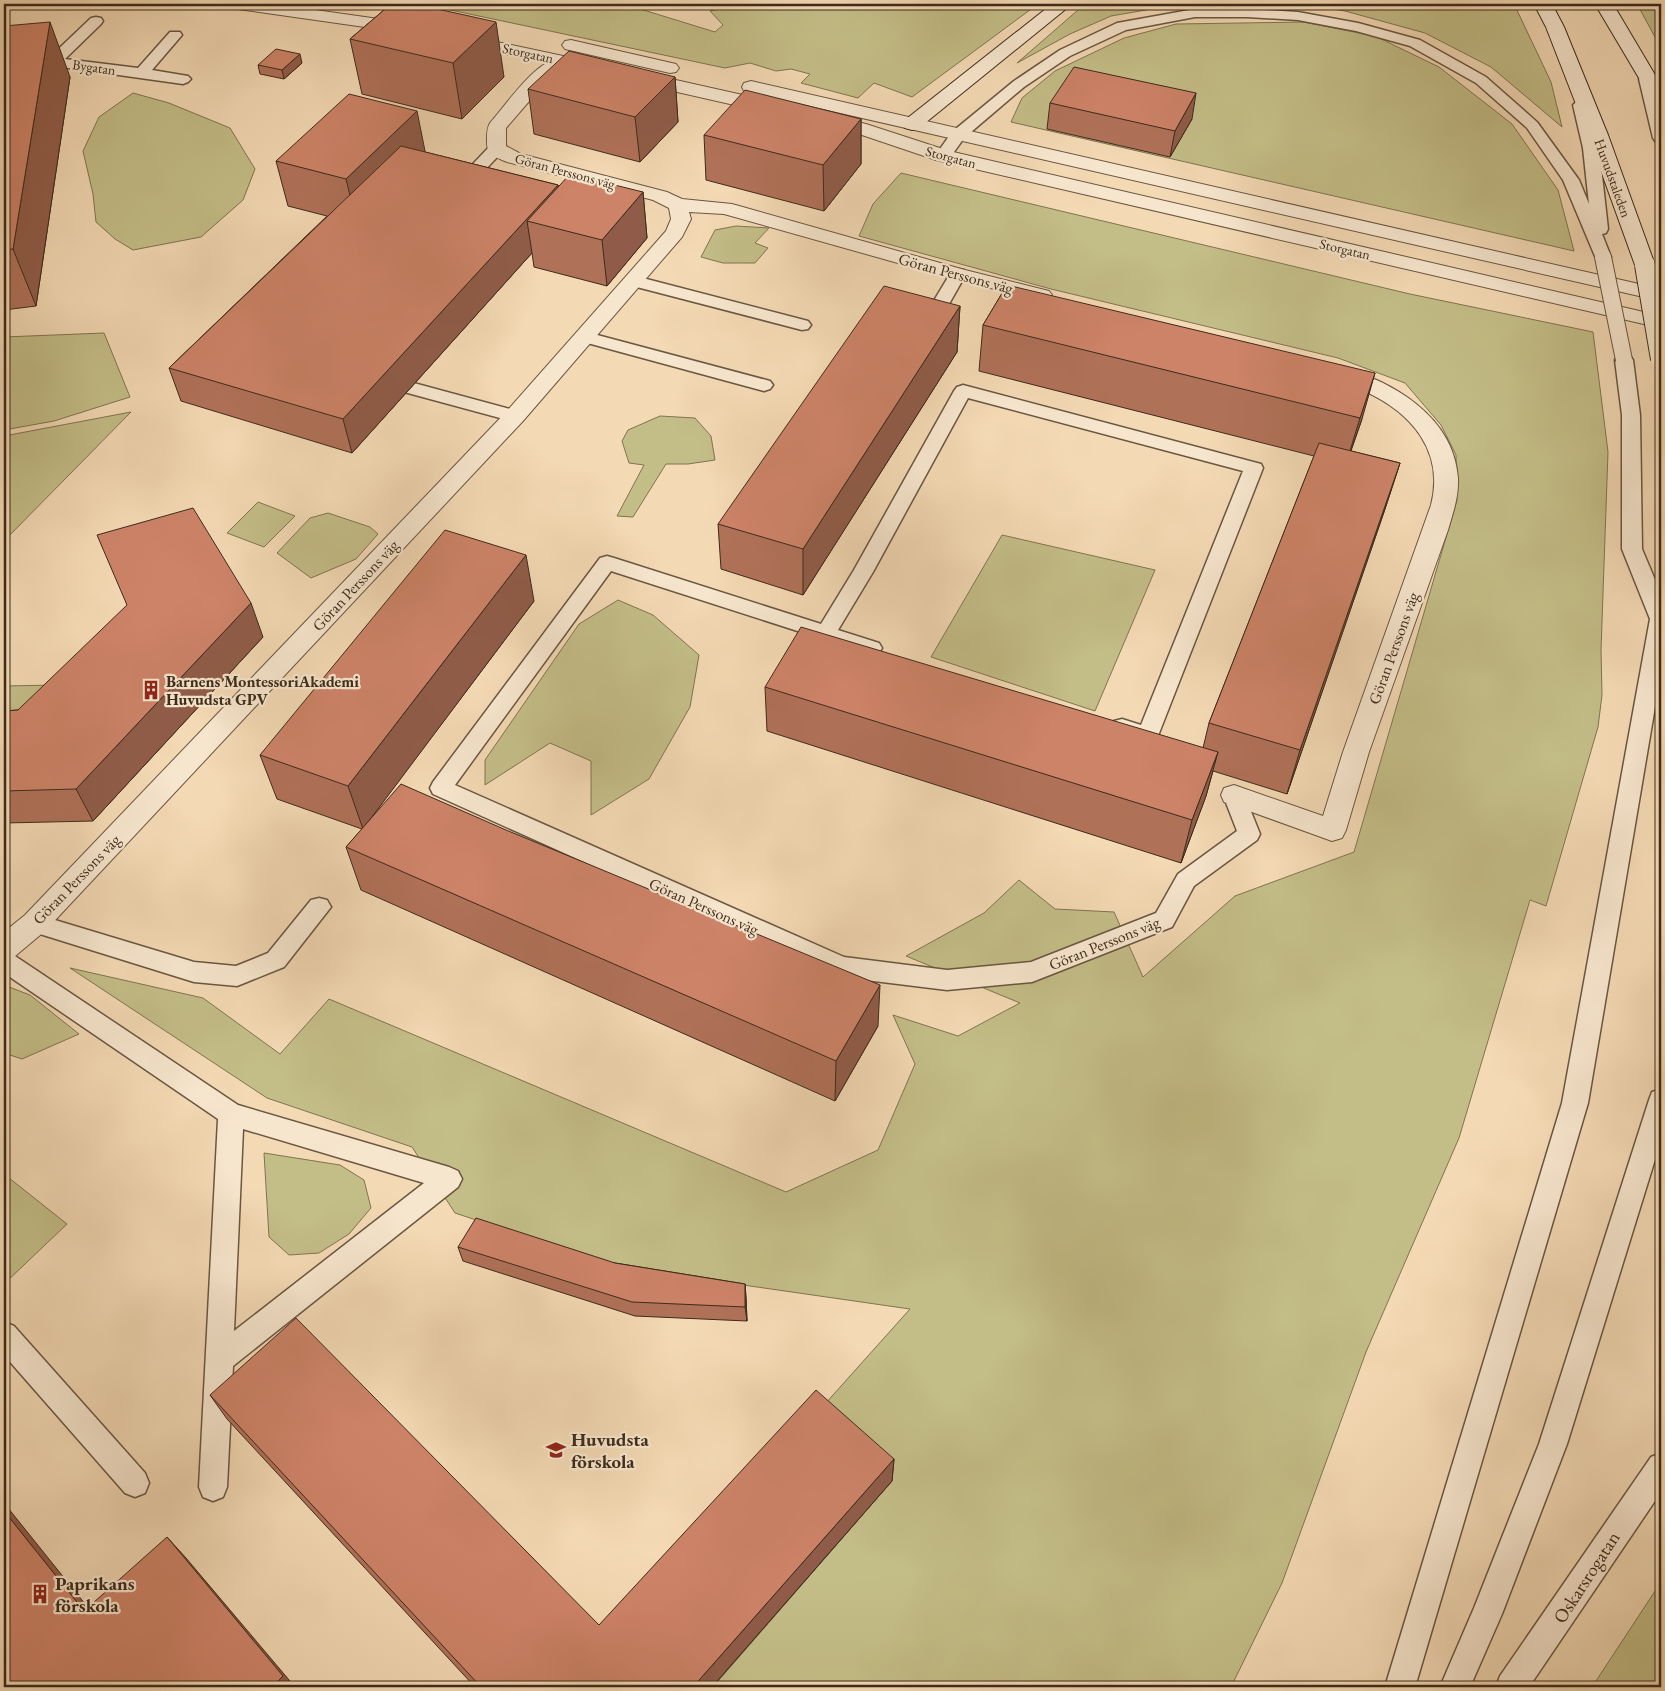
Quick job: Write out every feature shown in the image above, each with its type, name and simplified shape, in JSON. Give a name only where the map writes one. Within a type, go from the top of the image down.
[{"type":"street","points":[[238,4],[384,24],[423,23],[354,4]]},
{"type":"street","points":[[912,124],[1063,4]]},
{"type":"street","name":"Huvudstaleden","points":[[1543,4],[1555,26],[1645,265],[1661,359]]},
{"type":"street","points":[[1604,4],[1661,100]]},
{"type":"street","name":"Storgatan","points":[[461,22],[568,53],[859,128],[943,156],[1661,322]]},
{"type":"street","name":"Storgatan","points":[[441,35],[568,53],[912,124],[1661,295]]},
{"type":"street","name":"Göran Perssons väg","points":[[568,53],[538,80],[497,127],[496,149],[514,158],[660,196],[678,205],[725,208],[958,274],[1062,300]]},
{"type":"street","name":"Göran Perssons väg","points":[[4,949],[35,923],[515,416],[675,234],[681,219],[678,205]]},
{"type":"street","name":"Göran Perssons väg","points":[[1234,796],[1332,830],[1356,752],[1436,530],[1446,496],[1446,463],[1434,436],[1413,412],[1380,390],[1321,368]]},
{"type":"lane","points":[[943,156],[958,135],[1007,93],[1065,53],[1122,26],[1195,13],[1247,13],[1298,16],[1349,25],[1415,43],[1481,80],[1532,125],[1571,180],[1603,257]]},
{"type":"lane","points":[[53,62],[96,21]]},
{"type":"lane","points":[[141,74],[175,35]]},
{"type":"lane","name":"Bygatan","points":[[4,55],[183,79]]},
{"type":"lane","points":[[1400,1687],[1574,1103],[1660,610],[1632,549],[1631,416],[1624,360],[1603,257],[1591,148],[1575,78]]},
{"type":"lane","points":[[1647,79],[1661,138]]},
{"type":"lane","points":[[455,191],[496,149]]},
{"type":"lane","points":[[926,330],[958,274]]},
{"type":"lane","points":[[635,281],[802,325]]},
{"type":"lane","points":[[586,337],[764,385]]},
{"type":"lane","points":[[410,388],[515,416]]},
{"type":"lane","points":[[825,634],[862,572],[962,391],[1254,468],[1148,735],[1101,720]]},
{"type":"lane","name":"Göran Perssons väg","points":[[892,654],[607,563],[441,788],[841,967],[948,980],[1032,972],[1164,920],[1186,880],[1249,834],[1234,796]]},
{"type":"lane","points":[[35,923],[194,972],[237,976],[276,960],[319,907]]},
{"type":"lane","points":[[4,961],[231,1114],[449,1180],[220,1359]]},
{"type":"lane","points":[[1455,1687],[1553,1444],[1661,1100]]},
{"type":"lane","points":[[214,1487],[231,1114]]},
{"type":"lane","points":[[4,1335],[135,1483]]},
{"type":"lane","name":"Oskarsrogatan","points":[[1511,1687],[1661,1467]]},
{"type":"shaded area","points":[[422,4],[624,4],[715,32],[723,25],[710,11],[740,4],[1038,4],[912,97],[874,83],[858,98],[801,83],[810,74],[791,69],[776,71],[750,63],[725,68]]},
{"type":"shaded area","points":[[1085,4],[1181,4],[1111,16],[1070,34],[1017,63]]},
{"type":"shaded area","points":[[1301,4],[1514,4],[1551,82],[1562,127],[1491,67],[1425,33],[1345,11]]},
{"type":"shaded area","points":[[1637,4],[1661,4],[1661,48]]},
{"type":"shaded area","points":[[1304,22],[1375,36],[1439,67],[1512,124],[1558,190],[1574,251],[1011,122],[1022,98],[1055,71],[1124,38],[1176,24]]},
{"type":"shaded area","points":[[133,93],[169,103],[230,128],[255,169],[243,200],[201,237],[133,250],[115,239],[96,222],[93,194],[83,151],[99,117]]},
{"type":"shaded area","points":[[901,173],[1410,294],[1593,332],[1608,452],[1601,650],[1602,695],[1598,727],[1546,906],[1530,900],[1459,1138],[1366,1352],[1282,1583],[1231,1687],[713,1687],[892,1481],[816,1414],[910,1309],[618,1267],[455,1213],[412,1147],[267,1098],[70,968],[203,998],[280,1054],[329,999],[786,1192],[878,1150],[915,1064],[893,1015],[958,1036],[1020,1003],[906,956],[984,913],[1019,880],[1055,909],[1114,912],[1143,977],[1235,896],[1354,852],[1457,500],[1456,455],[1441,425],[1405,383],[1338,358],[1051,289],[859,236],[873,204]]},
{"type":"shaded area","points":[[736,226],[769,228],[755,243],[768,248],[755,263],[723,263],[701,257],[715,230]]},
{"type":"shaded area","points":[[104,333],[130,397],[54,421],[4,430],[4,337]]},
{"type":"shaded area","points":[[131,412],[4,541],[4,436]]},
{"type":"shaded area","points":[[660,416],[695,418],[711,436],[715,460],[688,464],[666,464],[633,517],[617,516],[644,465],[629,463],[622,441],[628,430]]},
{"type":"shaded area","points":[[258,502],[295,516],[264,547],[227,533]]},
{"type":"shaded area","points":[[328,513],[370,527],[378,534],[356,559],[311,578],[277,553],[310,518]]},
{"type":"shaded area","points":[[1002,535],[1155,570],[1095,711],[931,657]]},
{"type":"shaded area","points":[[618,600],[653,615],[699,655],[690,707],[649,779],[591,815],[591,761],[550,743],[485,785],[485,760],[579,624]]},
{"type":"shaded area","points":[[58,685],[4,733],[4,686]]},
{"type":"shaded area","points":[[4,985],[30,995],[79,1034],[22,1059],[4,1053]]},
{"type":"shaded area","points":[[264,1153],[340,1165],[364,1180],[371,1208],[349,1234],[319,1253],[289,1255],[269,1237]]},
{"type":"shaded area","points":[[4,1174],[67,1224],[4,1284]]},
{"type":"shaded area","points":[[1661,1582],[1661,1687],[1592,1687]]},
{"type":"building","points":[[391,4],[415,4],[496,22],[453,63],[350,39]]},
{"type":"building","points":[[50,22],[13,249],[4,250],[4,26]]},
{"type":"building","points":[[276,49],[300,54],[282,70],[258,65]]},
{"type":"building","points":[[569,51],[675,77],[635,117],[528,89]]},
{"type":"building","points":[[1074,67],[1196,93],[1175,131],[1050,103]]},
{"type":"building","points":[[745,90],[861,119],[823,165],[704,135]]},
{"type":"building","points":[[349,94],[417,111],[346,179],[276,161]]},
{"type":"building","points":[[401,146],[558,185],[343,419],[169,368]]},
{"type":"building","points":[[570,174],[643,192],[602,240],[527,221]]},
{"type":"building","points":[[1007,285],[1375,373],[1360,418],[983,325]]},
{"type":"building","points":[[884,286],[960,306],[803,549],[718,524]]},
{"type":"building","points":[[1319,443],[1400,463],[1300,750],[1209,723]]},
{"type":"building","name":"Barnens MontessoriAkademi Huvudsta GPV","points":[[193,508],[251,603],[76,789],[4,791],[4,711],[18,710],[127,605],[97,535]]},
{"type":"building","points":[[445,530],[526,555],[348,786],[260,755]]},
{"type":"building","points":[[801,627],[1218,752],[1192,820],[765,687]]},
{"type":"building","points":[[401,784],[506,830],[880,985],[836,1061],[346,847]]},
{"type":"building","points":[[476,1218],[615,1263],[745,1284],[745,1307],[632,1302],[458,1247]]},
{"type":"building","points":[[296,1318],[599,1625],[816,1390],[894,1459],[693,1687],[481,1687],[210,1395]]},
{"type":"building","name":"Paprikans förskola","points":[[4,1511],[84,1611],[167,1537],[283,1676],[272,1687],[4,1687]]},
{"type":"place","name":"Barnens MontessoriAkademi Huvudsta GPV","points":[[151,690]]},
{"type":"place","name":"Huvudsta förskola","points":[[556,1450]]},
{"type":"place","name":"Paprikans förskola","points":[[40,1594]]}]
